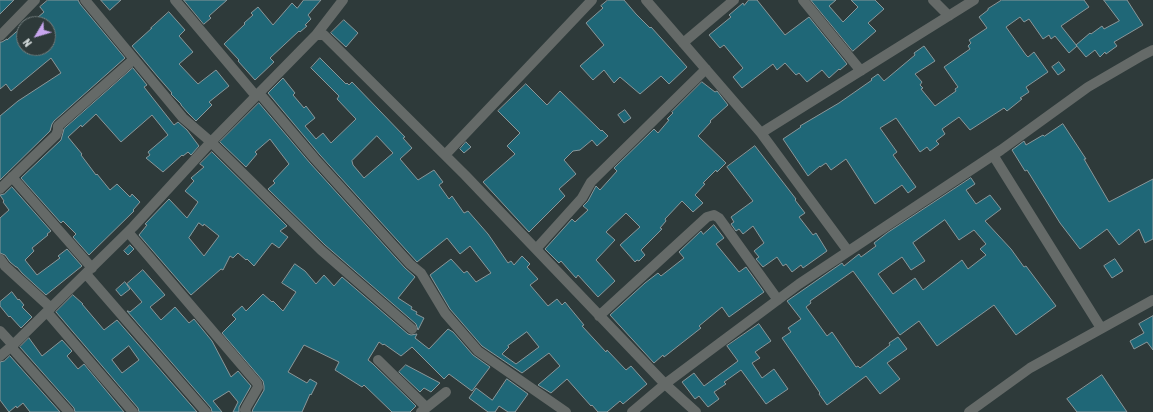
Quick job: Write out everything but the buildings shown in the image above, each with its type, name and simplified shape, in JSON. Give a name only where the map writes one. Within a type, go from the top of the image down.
[{"type":"street","points":[[0,36],[35,0]]},
{"type":"street","points":[[85,0],[183,118],[211,142],[321,250],[412,329]]},
{"type":"street","points":[[175,0],[329,175],[410,264],[421,273],[445,313],[478,351],[566,412]]},
{"type":"street","points":[[0,356],[128,232],[211,142],[316,34],[343,0]]},
{"type":"street","points":[[445,155],[592,0]]},
{"type":"street","points":[[646,0],[761,133],[848,251]]},
{"type":"street","points":[[683,43],[734,0]]},
{"type":"street","points":[[803,0],[861,71]]},
{"type":"street","points":[[933,0],[949,16]]},
{"type":"street","points":[[761,133],[974,0]]},
{"type":"street","points":[[316,34],[324,36],[445,155],[665,384],[696,412]]},
{"type":"street","points":[[632,412],[665,384],[799,284],[993,155],[1088,87],[1153,50]]},
{"type":"street","points":[[0,190],[56,135],[58,126],[134,59]]},
{"type":"street","points":[[536,249],[582,198],[590,182],[706,69]]},
{"type":"street","points":[[993,155],[1101,328]]},
{"type":"street","points":[[12,178],[206,412]]},
{"type":"street","points":[[600,316],[707,217],[714,215],[718,218],[778,300]]},
{"type":"street","points":[[128,232],[257,383],[258,387],[246,406],[246,412]]},
{"type":"street","points":[[0,259],[5,266],[49,310],[133,412]]},
{"type":"street","points":[[970,412],[1030,368],[1153,300]]},
{"type":"street","points":[[0,331],[69,412]]},
{"type":"street","points":[[378,360],[424,410],[446,392]]}]
